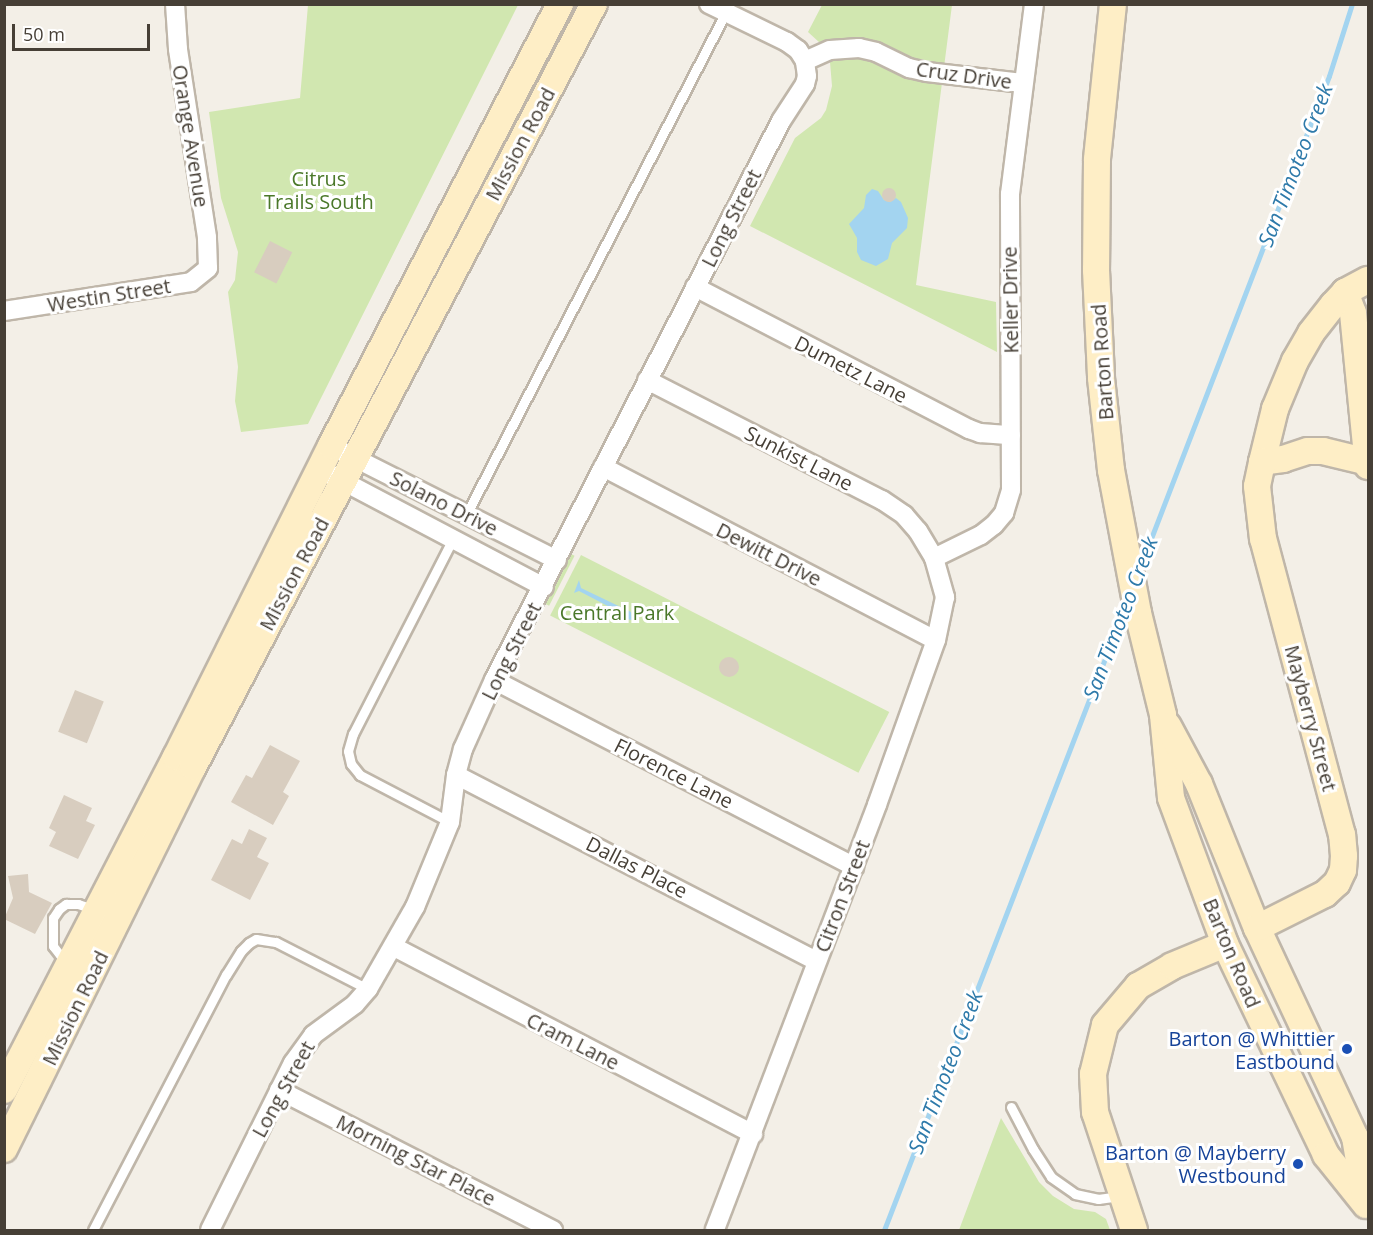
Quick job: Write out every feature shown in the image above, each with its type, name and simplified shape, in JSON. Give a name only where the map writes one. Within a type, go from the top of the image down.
[{"type":"street","name":"Orange Avenue","points":[[175,4],[178,49],[207,237],[208,268]]},
{"type":"street","name":"Mission Road","points":[[4,1090],[97,911],[331,446],[560,4]]},
{"type":"street","name":"Mission Road","points":[[4,1149],[193,767],[594,4]]},
{"type":"street","name":"Keller Drive","points":[[934,558],[981,535],[1004,513],[1011,490],[1010,194],[1022,83],[1034,4]]},
{"type":"street","name":"Barton Road","points":[[1113,4],[1097,160],[1096,270],[1101,378],[1111,470],[1138,613],[1163,715],[1171,798],[1225,944],[1326,1155],[1367,1208]]},
{"type":"street","points":[[721,7],[787,42],[798,50],[805,61]]},
{"type":"street","name":"Cruz Drive","points":[[805,61],[830,50],[859,48],[876,52],[909,68],[927,72],[1022,83]]},
{"type":"street","name":"Long Street","points":[[210,1230],[293,1063],[313,1035],[354,1004],[368,989],[415,907],[450,822],[456,774],[463,749],[494,680],[544,587],[647,380],[781,121],[805,84],[807,76],[805,61]]},
{"type":"street","name":"Westin Street","points":[[4,311],[191,282],[208,268]]},
{"type":"street","points":[[1262,462],[1284,459],[1308,451],[1323,451],[1368,464],[1353,313],[1345,292],[1368,280]]},
{"type":"street","name":"Dumetz Lane","points":[[696,287],[969,429],[980,433],[1011,435]]},
{"type":"street","name":"Mayberry Street","points":[[1257,928],[1325,894],[1337,883],[1343,870],[1342,835],[1263,538],[1257,506],[1262,462],[1275,409],[1295,361],[1311,333],[1345,292]]},
{"type":"street","name":"Sunkist Lane","points":[[647,380],[882,500],[911,523],[934,558]]},
{"type":"street","name":"Solano Drive","points":[[331,446],[556,560]]},
{"type":"street","name":"Dewitt Drive","points":[[603,467],[936,640]]},
{"type":"street","name":"Solano Drive","points":[[320,469],[544,587]]},
{"type":"street","points":[[453,539],[466,515]]},
{"type":"street","name":"Citron Street","points":[[715,1230],[854,867],[936,640],[945,597],[934,558]]},
{"type":"street","name":"Florence Lane","points":[[494,680],[854,867]]},
{"type":"street","name":"Barton Road","points":[[1163,715],[1199,784],[1257,928],[1355,1137],[1367,1208]]},
{"type":"street","name":"Dallas Place","points":[[456,774],[817,961]]},
{"type":"street","points":[[1134,1230],[1095,1112],[1093,1074],[1106,1025],[1138,986],[1172,966],[1225,944]]},
{"type":"street","name":"Cram Lane","points":[[394,947],[753,1134]]},
{"type":"street","name":"Morning Star Place","points":[[279,1090],[553,1230]]},
{"type":"lane","points":[[466,515],[721,7]]},
{"type":"lane","points":[[450,822],[360,775],[351,764],[348,751],[353,734],[453,539]]},
{"type":"lane","points":[[70,963],[53,945],[53,918],[66,904],[78,904],[97,911]]},
{"type":"lane","points":[[93,1230],[226,975],[241,951],[249,943],[256,939],[276,942],[368,989]]},
{"type":"lane","points":[[1011,1107],[1033,1149],[1051,1176],[1075,1194],[1098,1200],[1122,1195]]},
{"type":"green space","name":"Citrus Trails South","points":[[308,5],[518,5],[308,424],[241,432],[235,401],[238,367],[228,292],[235,280],[238,252],[221,198],[209,112],[300,98]]},
{"type":"green space","points":[[822,5],[952,5],[916,285],[996,302],[997,352],[750,226],[795,138],[821,118],[826,110],[832,86],[830,62],[820,43],[808,32]]},
{"type":"green space","points":[[571,554],[575,556],[549,606],[546,604]]},
{"type":"green space","name":"Central Park","points":[[581,555],[889,712],[858,773],[550,616]]},
{"type":"green space","points":[[1001,1118],[1039,1182],[1053,1196],[1074,1209],[1095,1212],[1106,1219],[1110,1230],[959,1230]]},
{"type":"water","points":[[872,189],[878,191],[884,200],[890,202],[896,198],[901,202],[908,218],[907,228],[892,243],[888,259],[876,266],[861,260],[857,252],[857,238],[849,224],[864,208],[866,195]]},
{"type":"water","points":[[579,580],[581,588],[631,612],[632,620],[626,619],[625,615],[579,591],[574,593]]},
{"type":"building","points":[[889,188],[894,190],[896,195],[894,200],[889,202],[884,200],[882,195],[884,190]]},
{"type":"building","points":[[270,241],[292,252],[276,284],[254,272]]},
{"type":"building","points":[[729,657],[736,660],[739,667],[736,674],[729,677],[722,674],[719,667],[722,660]]},
{"type":"building","points":[[75,690],[104,702],[87,743],[58,732]]},
{"type":"building","points":[[270,745],[300,761],[283,792],[289,796],[273,825],[231,802],[246,775],[252,778]]},
{"type":"building","points":[[64,795],[92,808],[86,821],[95,825],[78,859],[49,846],[56,832],[49,828]]},
{"type":"building","points":[[249,829],[267,838],[257,857],[269,863],[250,900],[211,880],[232,839],[242,844]]},
{"type":"building","points":[[28,874],[29,892],[52,903],[35,934],[4,919],[13,898],[8,876]]},
{"type":"waterway","name":"San Timoteo Creek","points":[[1140,567],[1329,76],[1352,4]]},
{"type":"waterway","name":"San Timoteo Creek","points":[[884,1230],[1126,604]]},
{"type":"place","name":"Barton @ Whittier Eastbound","points":[[1347,1049]]},
{"type":"place","name":"Barton @ Mayberry Westbound","points":[[1298,1164]]}]
